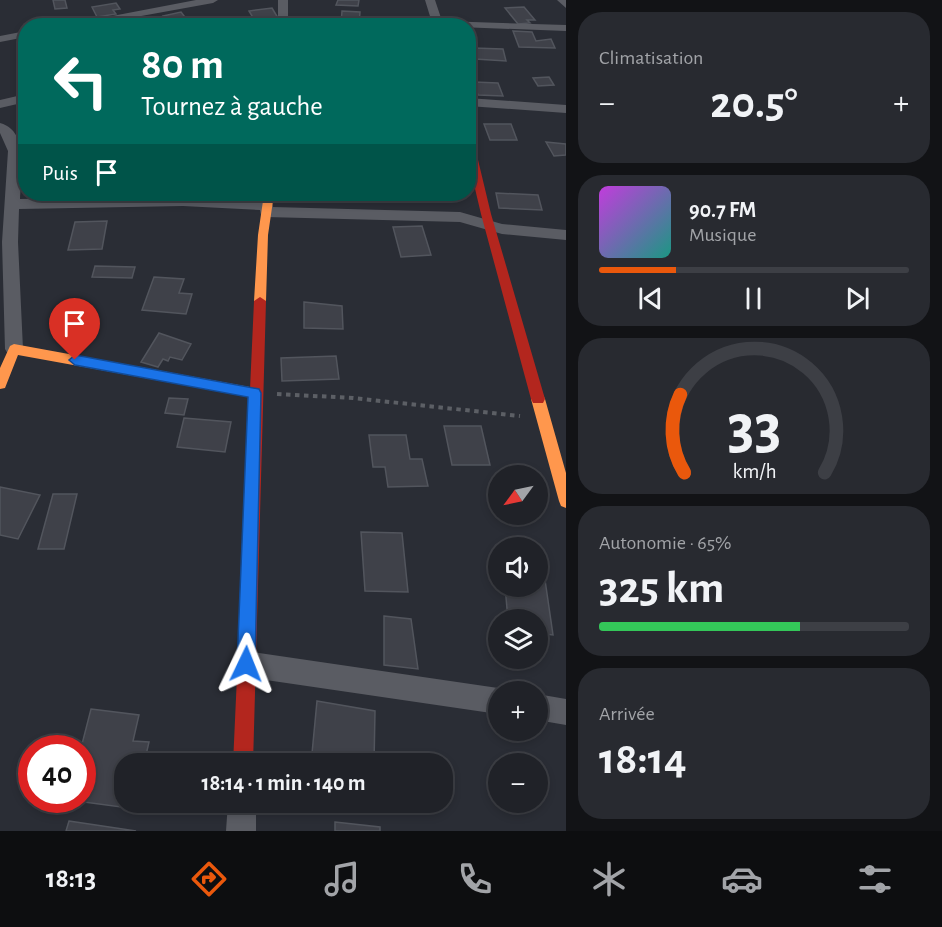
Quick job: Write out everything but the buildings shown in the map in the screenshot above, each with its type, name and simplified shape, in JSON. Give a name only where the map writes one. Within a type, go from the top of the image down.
[{"type":"street","points":[[111,18],[213,0]]},
{"type":"street","points":[[283,0],[283,18]]},
{"type":"street","points":[[430,0],[436,18]]},
{"type":"street","points":[[562,0],[566,5]]},
{"type":"street","points":[[476,26],[566,28]]},
{"type":"street","points":[[0,39],[18,36]]},
{"type":"street","points":[[0,104],[18,100]]},
{"type":"street","points":[[476,103],[566,109]]},
{"type":"street","points":[[0,384],[14,349],[10,243],[15,152],[3,132]]},
{"type":"street","points":[[476,170],[566,501]]},
{"type":"street","points":[[12,204],[183,201],[267,204],[460,217],[491,227],[566,235]]},
{"type":"street","points":[[243,753],[255,393],[267,204]]},
{"type":"street","points":[[14,349],[255,393]]},
{"type":"street","points":[[544,424],[566,431]]},
{"type":"street","points":[[246,664],[488,700]]},
{"type":"street","points":[[548,709],[566,712]]},
{"type":"street","points":[[241,831],[242,813]]},
{"type":"path","points":[[255,393],[376,400],[544,424]]},
{"type":"traffic: slow","points":[[260,301],[263,235],[268,201]]},
{"type":"traffic: slow","points":[[0,384],[14,349],[255,393]]},
{"type":"traffic: slow","points":[[538,399],[566,501]]},
{"type":"traffic: jam","points":[[476,172],[538,399]]},
{"type":"traffic: jam","points":[[243,753],[260,301]]},
{"type":"route","points":[[75,360],[255,393],[246,664]]}]
